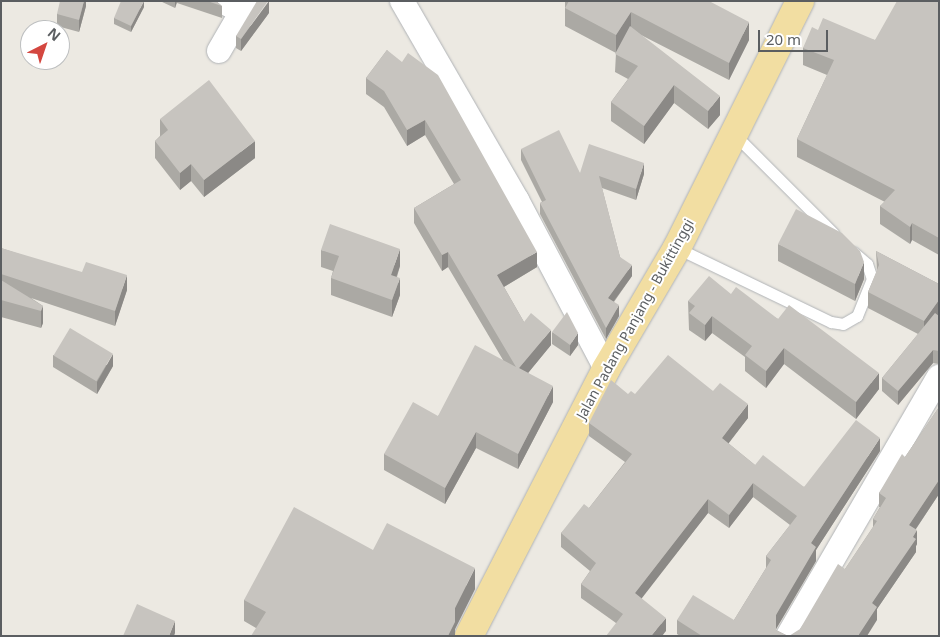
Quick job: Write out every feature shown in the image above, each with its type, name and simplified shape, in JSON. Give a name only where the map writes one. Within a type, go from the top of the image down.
[{"type":"highway","name":"Jalan Padang Panjang - Bukittinggi","points":[[469,636],[606,369],[677,248],[800,1]]},
{"type":"street","points":[[402,1],[516,200],[606,369]]},
{"type":"street","points":[[219,50],[237,5]]},
{"type":"street","points":[[788,636],[939,377]]},
{"type":"lane","points":[[677,248],[831,322],[843,324],[857,316],[872,279],[867,264],[733,133]]},
{"type":"building","points":[[60,1],[84,1],[79,20],[57,14]]},
{"type":"building","points":[[121,1],[144,1],[131,26],[114,18]]},
{"type":"building","points":[[207,1],[216,1],[222,6]]},
{"type":"building","points":[[257,1],[268,1],[241,39],[236,36]]},
{"type":"building","points":[[569,1],[709,1],[749,22],[729,63],[631,12],[616,35],[565,8]]},
{"type":"building","points":[[897,1],[939,1],[939,238],[912,223],[910,227],[880,206],[895,190],[797,139],[834,60],[803,48],[812,27],[818,30],[823,18],[875,40]]},
{"type":"building","points":[[630,26],[720,96],[708,111],[674,85],[644,126],[611,102],[638,66],[615,54]]},
{"type":"building","points":[[387,50],[402,62],[408,53],[438,75],[537,252],[497,275],[524,322],[531,313],[551,330],[519,368],[553,386],[518,454],[476,432],[445,488],[384,454],[413,402],[438,416],[475,345],[516,367],[448,252],[442,255],[414,208],[461,180],[425,120],[407,130],[384,91],[366,78]]},
{"type":"building","points":[[209,80],[255,141],[204,180],[191,164],[180,173],[155,141],[168,130],[160,119]]},
{"type":"building","points":[[559,130],[580,173],[589,144],[644,163],[636,189],[599,176],[620,257],[632,265],[608,298],[619,305],[606,328],[540,203],[546,200],[521,149]]},
{"type":"building","points":[[796,209],[842,233],[860,251],[864,262],[855,284],[778,244]]},
{"type":"building","points":[[330,224],[400,249],[391,275],[400,278],[392,300],[331,278],[339,256],[321,250]]},
{"type":"building","points":[[1,248],[82,272],[86,262],[127,275],[115,311],[1,274]]},
{"type":"building","points":[[876,251],[939,284],[939,300],[924,321],[868,292],[879,265]]},
{"type":"building","points":[[709,276],[731,294],[736,287],[778,319],[789,305],[879,373],[856,402],[784,348],[766,371],[745,355],[752,346],[712,316],[705,325],[689,313],[695,306],[688,301]]},
{"type":"building","points":[[1,280],[43,306],[41,311],[1,300]]},
{"type":"building","points":[[567,312],[578,333],[570,345],[552,332]]},
{"type":"building","points":[[935,313],[939,316],[939,351],[933,350],[898,391],[882,378]]},
{"type":"building","points":[[70,328],[113,354],[96,381],[54,355]]},
{"type":"building","points":[[668,355],[713,391],[720,383],[748,404],[722,438],[755,465],[763,455],[804,487],[856,420],[880,438],[811,543],[816,547],[776,615],[776,630],[788,636],[702,636],[677,620],[693,595],[734,620],[771,560],[766,556],[797,516],[753,483],[729,515],[708,499],[635,593],[666,618],[651,636],[606,636],[623,614],[581,584],[596,563],[561,533],[584,504],[589,508],[632,454],[589,423],[611,380],[628,394],[631,391],[635,394]]},
{"type":"building","points":[[939,407],[939,480],[909,525],[917,530],[913,537],[916,539],[872,603],[877,607],[858,636],[789,636],[800,629],[838,564],[845,569],[877,521],[873,519],[886,498],[879,493],[902,454],[905,457]]},
{"type":"building","points":[[294,507],[373,550],[387,523],[475,568],[455,608],[455,622],[448,636],[251,636],[266,612],[244,600]]},
{"type":"building","points":[[137,604],[175,621],[169,636],[123,636]]}]
